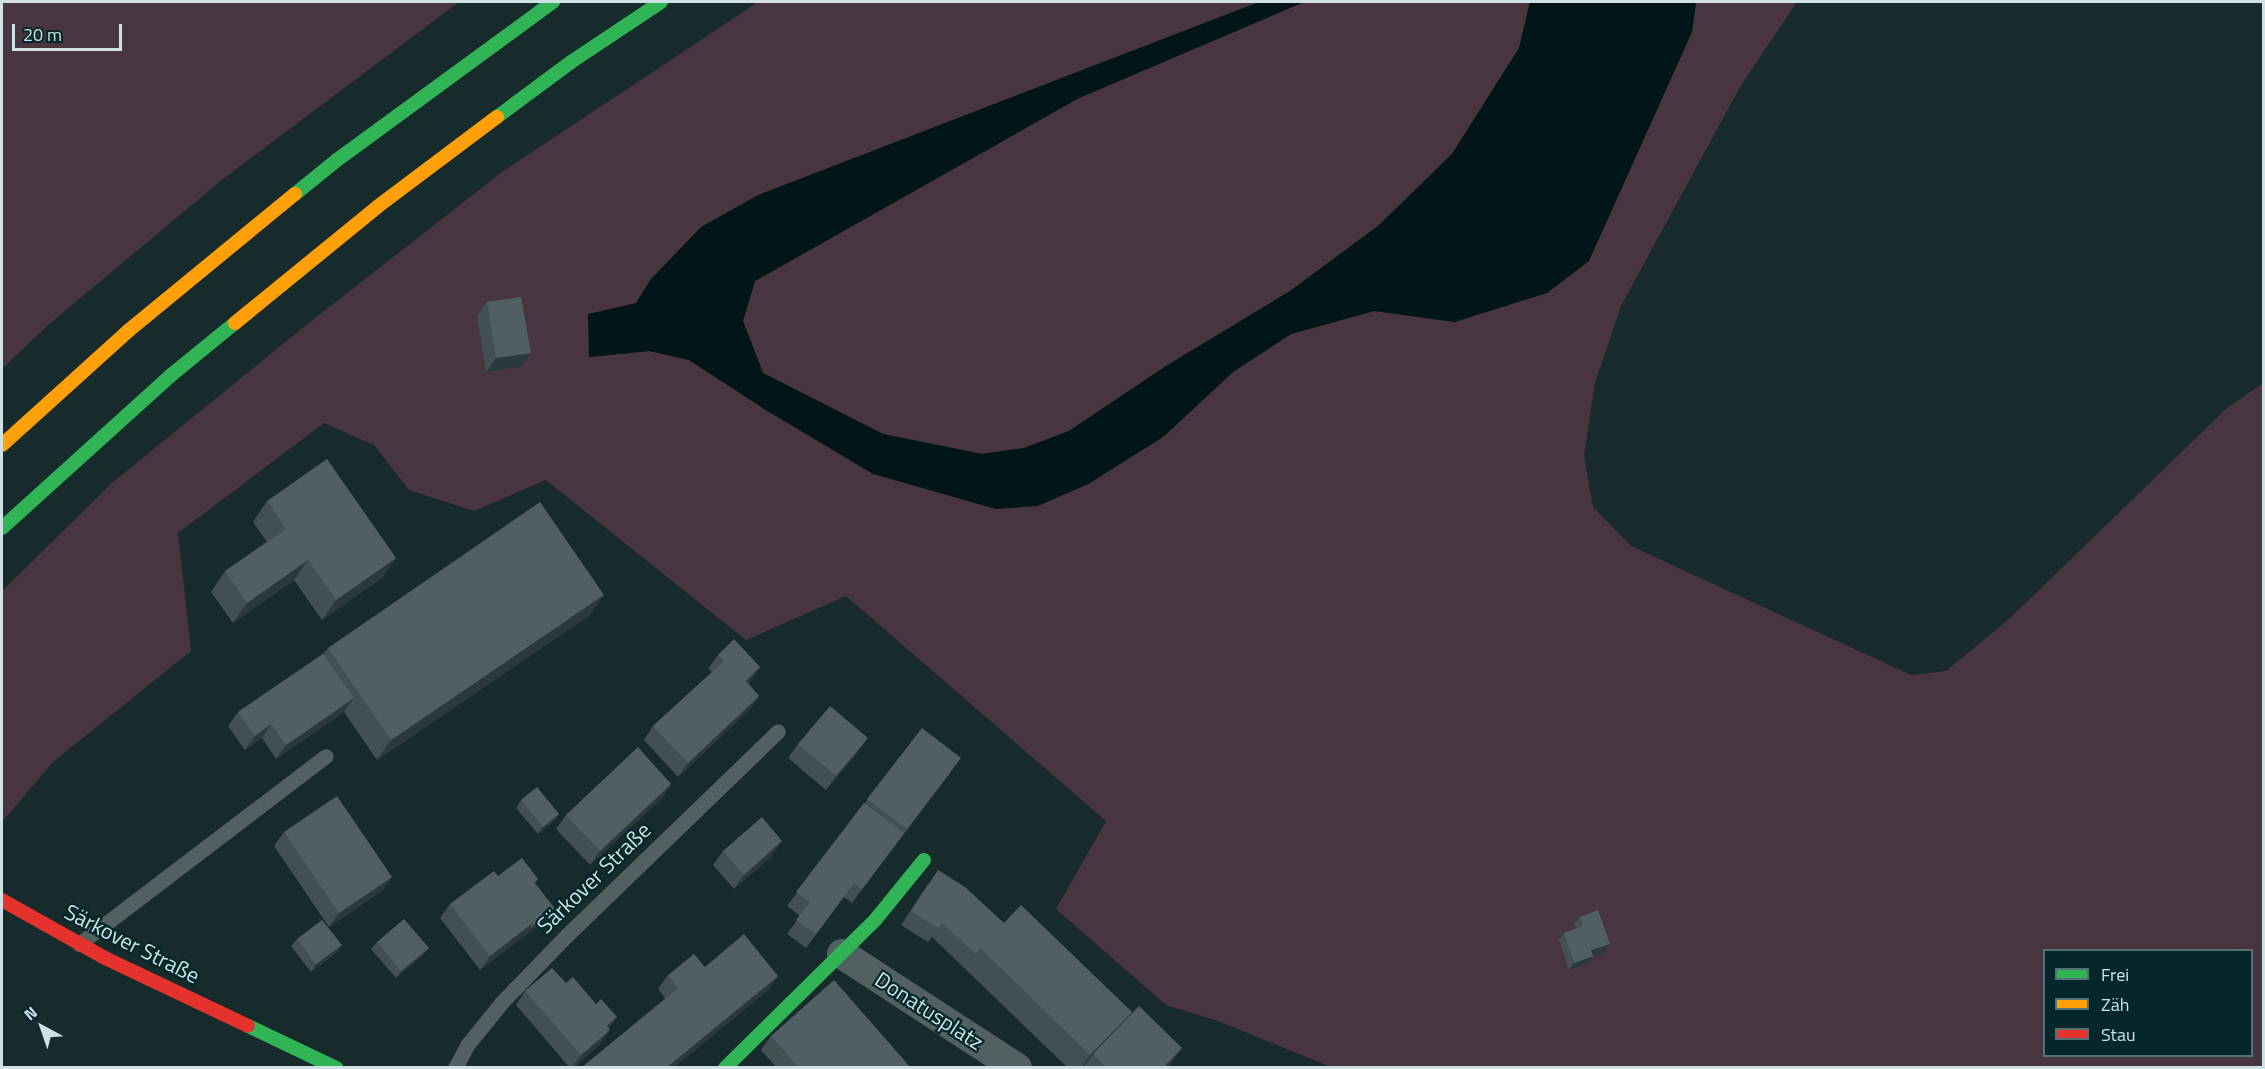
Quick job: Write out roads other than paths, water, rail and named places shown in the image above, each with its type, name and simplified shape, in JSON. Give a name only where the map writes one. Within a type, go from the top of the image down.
[{"type":"main road","points":[[2,445],[128,331],[337,160],[553,2]]},
{"type":"main road","points":[[2,528],[170,376],[377,207],[571,62],[661,2]]},
{"type":"main road","points":[[725,1068],[876,919],[924,860]]},
{"type":"main road","name":"Särkover Straße","points":[[4,902],[79,944],[210,1010],[336,1068]]},
{"type":"street","name":"Donatusplatz","points":[[842,954],[1017,1068]]},
{"type":"lane","name":"Särkover Straße","points":[[455,1068],[468,1044],[502,1002],[567,935],[778,731]]},
{"type":"lane","points":[[79,944],[326,756]]}]
